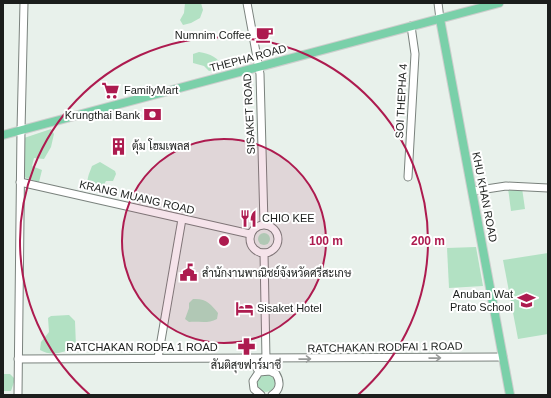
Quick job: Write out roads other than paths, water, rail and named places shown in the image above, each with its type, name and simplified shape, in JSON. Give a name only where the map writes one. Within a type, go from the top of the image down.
[{"type":"main road","name":"THEPHA ROAD","points":[[3,135],[499,3]]},
{"type":"main road","name":"KHU KHAN ROAD","points":[[440,19],[510,395]]},
{"type":"street","points":[[18,395],[20,130],[24,3]]},
{"type":"street","name":"SISAKET ROAD","points":[[247,3],[260,74],[264,224]]},
{"type":"street","name":"KHU KHAN ROAD","points":[[438,3],[440,19]]},
{"type":"street","name":"SOI THEPHA 4","points":[[408,177],[415,54],[411,26]]},
{"type":"street","name":"KRANG MUANG ROAD","points":[[20,182],[250,234]]},
{"type":"street","points":[[473,191],[506,186],[548,188]]},
{"type":"street","points":[[158,358],[182,219]]},
{"type":"street","points":[[264,224],[270,226],[275,230],[278,236],[276,247],[264,253],[257,252],[249,241],[250,234],[255,227],[264,224]]},
{"type":"street","points":[[264,253],[266,359]]},
{"type":"street","name":"RATCHAKAN RODFAI 1 ROAD","points":[[266,359],[503,357]]},
{"type":"street","name":"RATCHAKAN RODFA 1 ROAD","points":[[18,359],[266,359]]},
{"type":"street","points":[[252,359],[259,372]]},
{"type":"street","points":[[273,372],[282,359]]},
{"type":"street","points":[[250,395],[254,389],[253,381],[259,372],[266,370],[273,372],[278,377],[279,385],[276,392],[272,395]]},
{"type":"street","points":[[254,389],[261,395]]},
{"type":"place","name":"Numnim Coffee","points":[[264,35]]},
{"type":"place","name":"FamilyMart","points":[[111,90]]},
{"type":"place","name":"Krungthai Bank","points":[[153,115]]},
{"type":"place","name":"ตุ้ม โฮมเพลส","points":[[119,146]]},
{"type":"place","name":"CHIO KEE","points":[[249,218]]},
{"type":"place","name":"สำนักงานพาณิชย์จังหวัดศรีสะเกษ","points":[[189,273]]},
{"type":"place","name":"Anuban Wat Prato School","points":[[526,300]]},
{"type":"place","name":"Sisaket Hotel","points":[[244,308]]},
{"type":"place","name":"สันติสุขฟาร์มาซี","points":[[246,347]]}]
